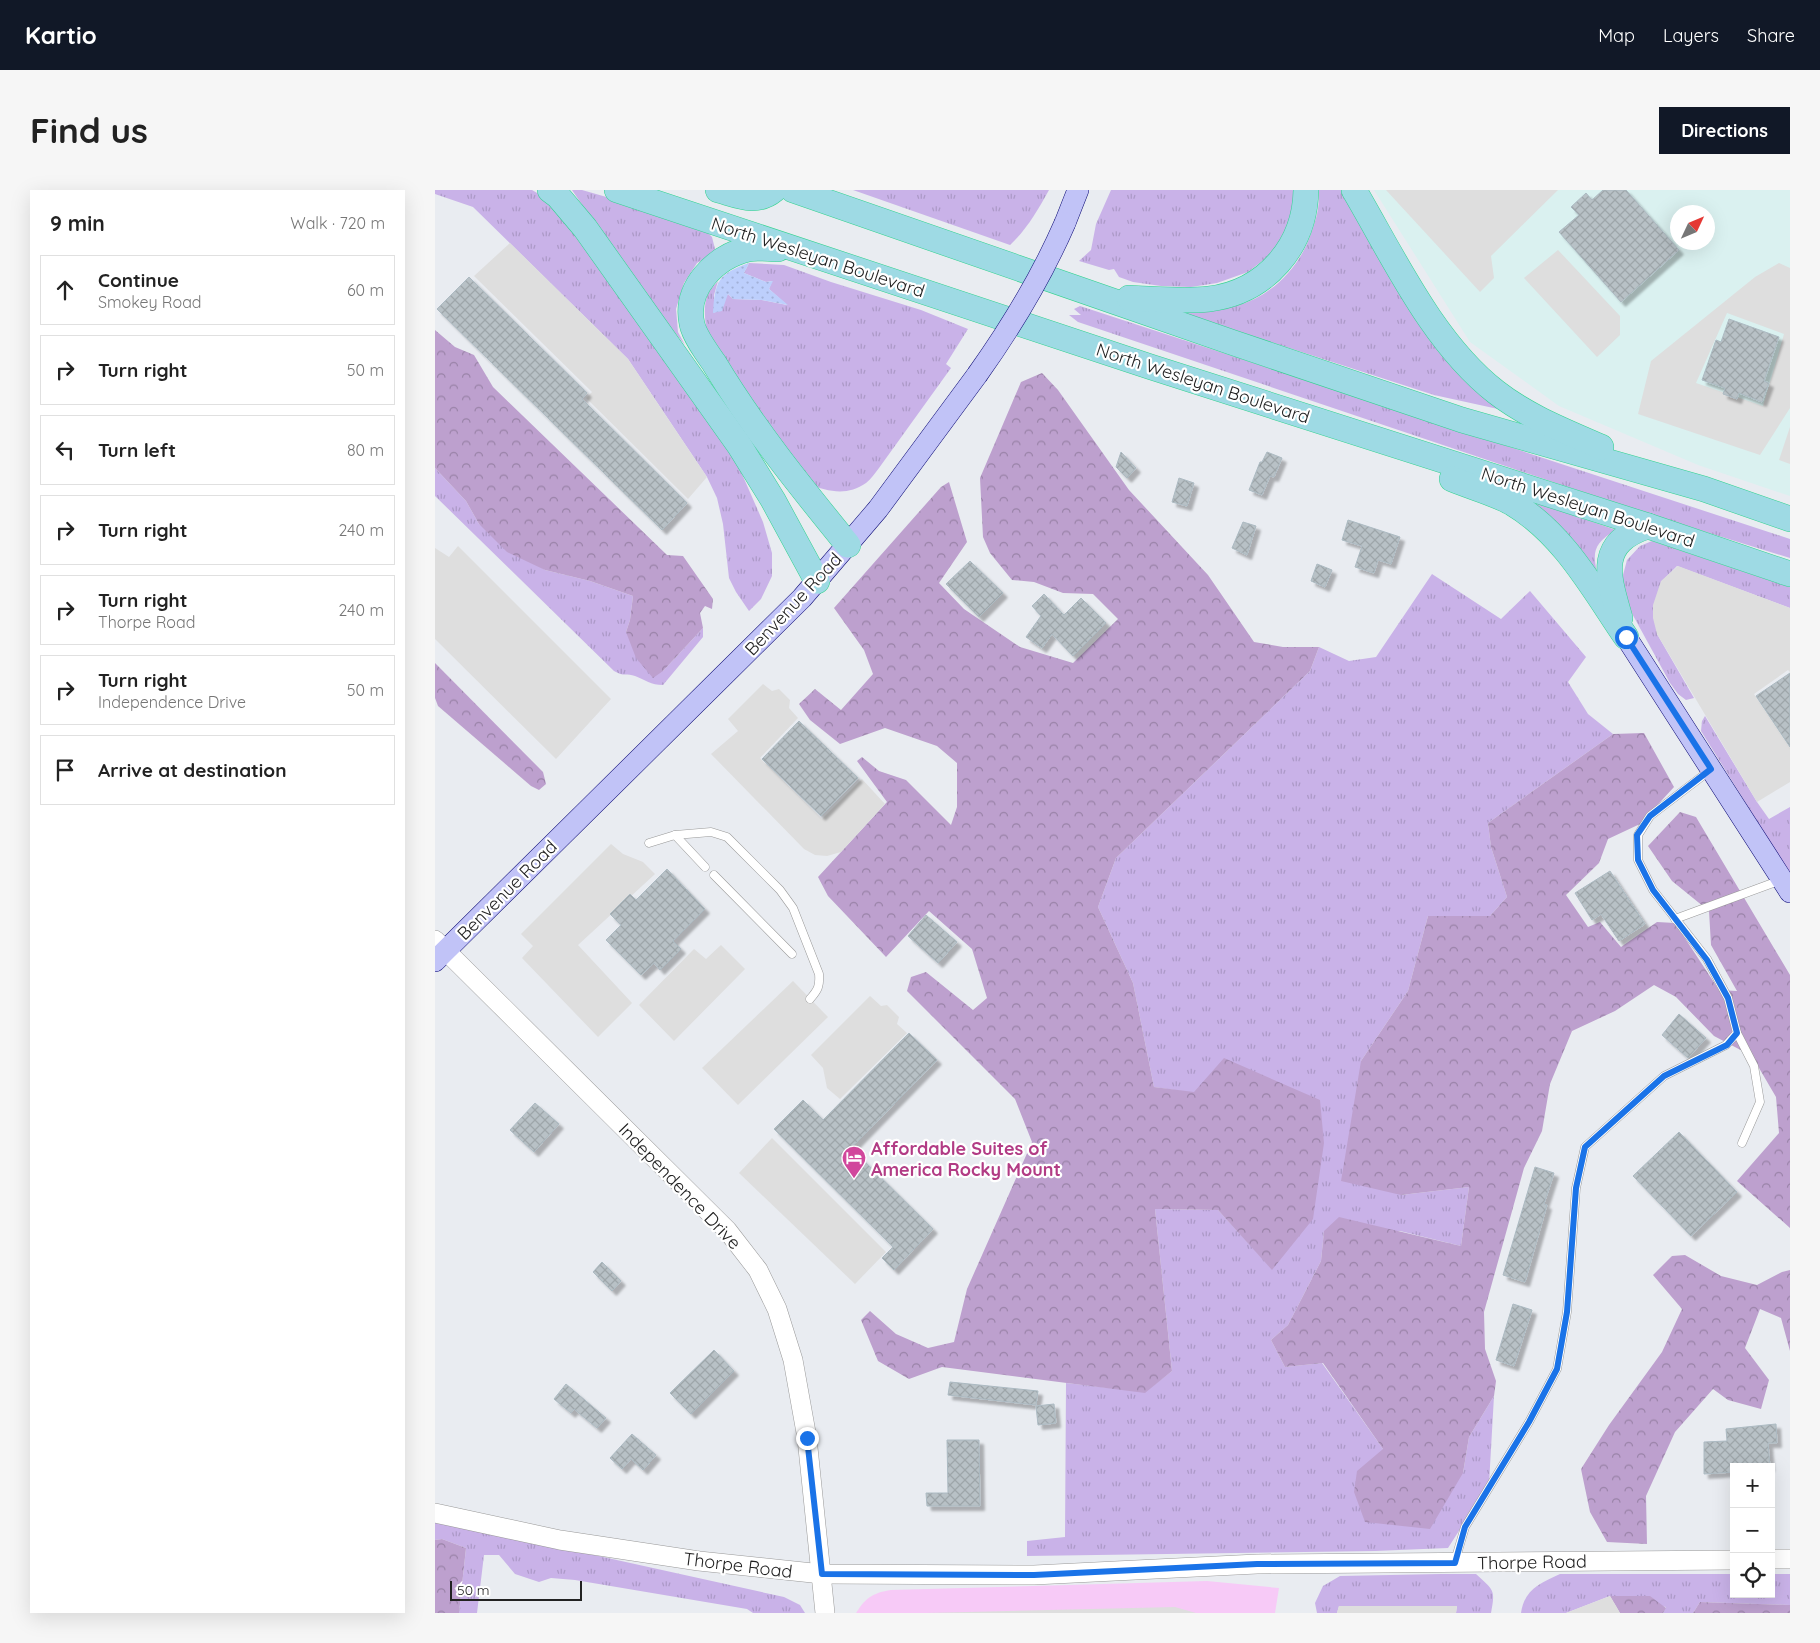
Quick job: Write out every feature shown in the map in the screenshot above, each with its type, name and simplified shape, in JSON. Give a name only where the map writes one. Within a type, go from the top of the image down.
[{"type":"highway","points":[[550,190],[558,196],[585,228],[739,445],[773,500],[817,580]]},
{"type":"highway","name":"North Wesleyan Boulevard","points":[[617,190],[1142,364],[1649,526],[1790,574]]},
{"type":"highway","points":[[717,190],[751,199],[761,198],[773,190]]},
{"type":"highway","points":[[793,190],[1462,420],[1720,494],[1790,519]]},
{"type":"highway","points":[[1104,297],[1175,300],[1210,299],[1238,292],[1266,275],[1287,255],[1299,231],[1306,207],[1306,190]]},
{"type":"highway","points":[[1354,190],[1363,201],[1433,323],[1459,357],[1496,392],[1528,414],[1676,482]]},
{"type":"highway","points":[[845,265],[779,249],[749,249],[719,261],[701,278],[691,304],[692,325],[722,377],[785,468],[848,545]]},
{"type":"highway","points":[[1321,421],[1511,503],[1540,523],[1556,538],[1570,556],[1626,637]]},
{"type":"highway","points":[[1626,637],[1609,575],[1611,556],[1618,543],[1633,531],[1649,526]]},
{"type":"main road","name":"Benvenue Road","points":[[439,950],[796,604],[848,545],[878,509],[1007,333],[1048,262],[1078,190]]},
{"type":"main road","points":[[1626,637],[1786,886]]},
{"type":"street","name":"Independence Drive","points":[[439,950],[727,1230],[757,1270],[777,1309],[793,1360],[807,1438],[825,1613]]},
{"type":"street","name":"Thorpe Road","points":[[435,1513],[560,1540],[699,1561],[822,1574],[1034,1575],[1257,1564],[1730,1560]]},
{"type":"street","points":[[1775,1560],[1790,1559]]},
{"type":"lane","points":[[1711,769],[1650,816],[1637,835],[1638,860],[1653,890],[1707,960],[1728,998],[1737,1033],[1754,1066],[1760,1102],[1742,1143]]},
{"type":"lane","points":[[649,843],[675,834],[711,832],[727,838],[780,890],[793,908],[819,974],[820,983],[818,990],[810,999]]},
{"type":"lane","points":[[675,834],[705,867]]},
{"type":"lane","points":[[713,875],[792,954]]},
{"type":"lane","points":[[1675,919],[1786,886]]},
{"type":"lane","points":[[1455,1563],[1465,1527],[1529,1422],[1557,1369],[1567,1312],[1576,1188],[1585,1147],[1664,1076],[1727,1045],[1737,1033]]},
{"type":"shaded area","points":[[1374,190],[1790,190],[1790,496],[1698,465],[1559,406],[1470,342]]},
{"type":"shaded area","points":[[1386,190],[1558,190],[1491,256],[1494,278],[1480,292]]},
{"type":"shaded area","points":[[510,243],[628,359],[707,477],[688,499],[586,398],[592,392],[474,276]]},
{"type":"shaded area","points":[[1558,250],[1620,316],[1620,335],[1597,357],[1524,278]]},
{"type":"shaded area","points":[[1779,263],[1790,268],[1790,408],[1760,455],[1638,414],[1651,361],[1755,277]],"holes":[[[1727,313],[1784,334],[1763,406],[1696,383]]]},
{"type":"shaded area","points":[[1790,427],[1790,464],[1779,460]]},
{"type":"shaded area","points":[[458,546],[611,699],[556,759],[435,639],[435,548],[449,557]]},
{"type":"shaded area","points":[[1678,566],[1790,608],[1790,672],[1788,670],[1754,694],[1790,748],[1790,782],[1757,802],[1657,634],[1653,618],[1653,605],[1661,581]]},
{"type":"shaded area","points":[[763,684],[772,691],[779,689],[790,700],[789,708],[798,718],[760,758],[822,819],[862,779],[885,804],[841,852],[827,856],[815,855],[804,849],[711,754],[738,731],[728,719]]},
{"type":"shaded area","points":[[611,844],[623,854],[643,862],[655,874],[578,945],[632,1003],[598,1037],[522,958],[533,946],[521,934]]},
{"type":"shaded area","points":[[721,945],[745,969],[674,1041],[639,1005],[694,949],[706,959]]},
{"type":"shaded area","points":[[793,981],[828,1017],[738,1105],[702,1068]]},
{"type":"shaded area","points":[[870,996],[881,1006],[887,1005],[899,1017],[897,1024],[907,1033],[840,1099],[827,1088],[823,1068],[811,1055]]},
{"type":"shaded area","points":[[772,1138],[886,1252],[855,1284],[739,1173]]},
{"type":"shaded area","points":[[1207,1581],[1279,1588],[1275,1613],[856,1613],[863,1603],[871,1597],[891,1590]]},
{"type":"shaded area","points":[[1610,1596],[1620,1613],[1566,1613]]},
{"type":"shaded area","points":[[1339,1606],[1457,1606],[1456,1613],[1337,1613]]},
{"type":"shaded area","points":[[1175,1607],[1196,1613],[926,1613]]},
{"type":"green space","points":[[435,190],[532,190],[544,197],[562,215],[735,458],[763,522],[772,553],[772,576],[761,599],[749,611],[729,578],[723,524],[717,498],[707,477],[628,359],[473,207],[435,194]]},
{"type":"green space","points":[[572,190],[582,190],[673,216],[704,229],[712,237],[716,253],[697,263],[684,283],[676,309],[678,332],[685,345],[640,290]]},
{"type":"green space","points":[[853,190],[1049,190],[1027,226],[1010,245]]},
{"type":"green space","points":[[1111,190],[1295,190],[1289,223],[1274,252],[1248,272],[1217,283],[1191,287],[1161,286],[1133,282],[1119,277],[1114,269],[1109,270],[1079,261],[1091,250],[1096,224]]},
{"type":"green space","points":[[1318,190],[1343,190],[1498,409],[1434,395],[1178,312],[1235,306],[1259,297],[1280,281],[1297,261],[1309,239],[1318,209]]},
{"type":"green space","points":[[749,263],[784,265],[921,310],[968,329],[946,364],[951,368],[879,468],[868,481],[859,487],[845,491],[831,491],[809,484],[708,340],[705,317],[706,299],[718,281],[714,295],[714,313],[728,294],[733,299],[762,300],[787,305],[769,289],[772,281],[766,282],[744,273]]},
{"type":"green space","points":[[1080,306],[1790,539],[1790,558],[1651,515],[1078,322],[1069,315],[1081,315],[1074,309]]},
{"type":"green space","points":[[435,330],[455,347],[474,355],[493,387],[667,555],[683,556],[713,599],[712,609],[705,606],[700,613],[703,628],[663,671],[653,678],[636,658],[626,632],[630,620],[633,596],[590,581],[545,570],[507,552],[479,524],[466,501],[435,468]]},
{"type":"green space","points":[[1042,373],[1058,390],[1129,490],[1208,575],[1254,642],[1283,647],[1319,647],[1310,671],[1116,858],[1098,907],[1133,983],[1154,1087],[1194,1092],[1224,1058],[1320,1100],[1324,1143],[1313,1219],[1272,1270],[1218,1210],[1155,1209],[1172,1371],[1145,1393],[942,1367],[909,1379],[878,1361],[861,1320],[870,1311],[896,1334],[928,1348],[954,1342],[967,1289],[1032,1142],[1015,1099],[907,991],[911,977],[926,972],[973,1010],[987,998],[972,949],[929,911],[886,957],[828,896],[818,877],[887,802],[857,761],[862,757],[879,771],[906,780],[951,825],[957,807],[957,763],[937,746],[885,728],[840,744],[810,720],[799,704],[815,689],[841,710],[873,674],[864,650],[834,608],[941,487],[949,482],[967,542],[939,583],[964,609],[1020,647],[1073,663],[1118,619],[1093,594],[1063,593],[1034,582],[1012,580],[990,553],[983,537],[980,478],[1021,382]]},
{"type":"green space","points":[[435,468],[466,501],[479,524],[545,570],[590,581],[633,596],[630,620],[626,632],[663,671],[703,628],[703,637],[663,685],[614,671],[435,496]]},
{"type":"green space","points":[[1518,496],[1616,530],[1601,541],[1595,552],[1600,584]]},
{"type":"green space","points":[[1652,541],[1790,587],[1790,608],[1677,566],[1661,582],[1657,634],[1694,698],[1686,700],[1678,694],[1670,683],[1629,608],[1622,589],[1627,560],[1640,546]]},
{"type":"green space","points":[[1432,574],[1501,619],[1530,591],[1586,657],[1568,682],[1588,714],[1613,734],[1488,823],[1491,847],[1507,897],[1490,916],[1428,916],[1408,991],[1361,1061],[1401,1195],[1469,1187],[1461,1246],[1400,1231],[1324,1231],[1321,1261],[1288,1325],[1271,1340],[1285,1367],[1322,1363],[1383,1449],[1463,1473],[1469,1437],[1494,1396],[1489,1484],[1448,1548],[1375,1551],[1027,1556],[1027,1541],[1065,1537],[1066,1383],[1145,1392],[1172,1371],[1155,1209],[1218,1210],[1272,1269],[1194,1093],[1154,1087],[1133,983],[1098,907],[1116,858],[1310,671],[1319,647],[1349,661],[1376,657]]},
{"type":"green space","points":[[435,663],[543,772],[546,784],[539,790],[531,786],[438,706],[435,698]]},
{"type":"green space","points":[[1705,716],[1769,819],[1790,807],[1790,874],[1701,731],[1702,721]]},
{"type":"green space","points":[[1644,733],[1674,787],[1640,824],[1608,839],[1599,863],[1566,895],[1588,927],[1600,922],[1621,947],[1657,922],[1675,923],[1719,990],[1737,991],[1711,945],[1709,911],[1672,881],[1648,846],[1680,812],[1696,817],[1790,975],[1790,1228],[1737,1181],[1779,1133],[1776,1097],[1752,1056],[1714,1036],[1676,997],[1654,985],[1615,1011],[1572,1031],[1550,1084],[1542,1131],[1524,1168],[1484,1312],[1485,1349],[1496,1381],[1494,1396],[1469,1437],[1463,1473],[1430,1529],[1365,1522],[1354,1492],[1357,1471],[1383,1449],[1323,1363],[1285,1367],[1271,1340],[1288,1325],[1321,1261],[1324,1231],[1339,1217],[1461,1246],[1469,1187],[1401,1195],[1341,1181],[1361,1061],[1408,991],[1428,916],[1490,916],[1507,897],[1491,847],[1488,823],[1613,734]]},
{"type":"green space","points":[[1685,1255],[1721,1276],[1757,1285],[1790,1270],[1790,1351],[1781,1318],[1760,1309],[1745,1348],[1769,1380],[1761,1409],[1728,1400],[1713,1389],[1675,1432],[1646,1496],[1647,1544],[1607,1542],[1590,1512],[1581,1469],[1609,1425],[1662,1352],[1682,1309],[1653,1275],[1672,1256]]},
{"type":"green space","points":[[435,1520],[784,1597],[800,1605],[805,1613],[753,1613],[747,1609],[575,1580],[551,1578],[539,1582],[515,1574],[499,1555],[484,1555],[477,1613],[459,1613],[466,1548],[442,1539],[435,1540]]},
{"type":"green space","points":[[442,1539],[466,1548],[459,1613],[435,1613],[435,1540]]},
{"type":"green space","points":[[1476,1574],[1492,1590],[1491,1613],[1456,1613],[1457,1606],[1339,1606],[1337,1613],[1317,1613],[1315,1603],[1323,1586],[1340,1576]]},
{"type":"green space","points":[[1560,1574],[1730,1574],[1730,1598],[1775,1598],[1775,1574],[1790,1574],[1790,1605],[1700,1602],[1693,1613],[1663,1613],[1666,1607],[1610,1596],[1566,1613],[1521,1613],[1529,1593]]},
{"type":"green space","points":[[1610,1596],[1650,1596],[1666,1608],[1663,1613],[1620,1613]]},
{"type":"green space","points":[[1700,1602],[1790,1605],[1790,1613],[1693,1613]]},
{"type":"sand","points":[[749,263],[744,273],[766,282],[773,281],[769,289],[788,305],[762,300],[733,299],[728,294],[722,311],[713,313],[715,293],[720,280],[731,271]]},
{"type":"building","points":[[1603,190],[1626,190],[1670,240],[1670,250],[1679,250],[1621,302],[1559,232],[1579,215],[1571,207],[1586,193],[1592,200]]},
{"type":"building","points":[[469,277],[587,393],[582,399],[687,503],[662,530],[437,309]]},
{"type":"building","points":[[1729,319],[1779,337],[1764,381],[1769,383],[1762,402],[1739,393],[1737,399],[1723,394],[1725,388],[1702,380],[1716,340],[1721,342]]},
{"type":"building","points":[[1121,452],[1136,468],[1127,478],[1116,467]]},
{"type":"building","points":[[1267,452],[1282,458],[1274,477],[1270,476],[1262,495],[1249,490],[1260,462],[1262,462]]},
{"type":"building","points":[[1179,478],[1194,483],[1187,506],[1172,502]]},
{"type":"building","points":[[1348,520],[1400,537],[1391,564],[1378,560],[1374,573],[1355,567],[1362,546],[1342,540]]},
{"type":"building","points":[[1243,522],[1256,526],[1247,555],[1232,548]]},
{"type":"building","points":[[970,561],[1003,593],[979,617],[946,584]]},
{"type":"building","points":[[1317,564],[1332,570],[1325,587],[1311,581]]},
{"type":"building","points":[[1044,594],[1064,615],[1081,598],[1106,623],[1073,656],[1052,634],[1042,648],[1026,637],[1041,616],[1032,606]]},
{"type":"building","points":[[1790,673],[1790,747],[1756,696]]},
{"type":"building","points":[[799,721],[858,778],[821,816],[762,759]]},
{"type":"building","points":[[667,869],[705,909],[673,941],[681,949],[660,970],[654,963],[641,975],[606,940],[621,925],[610,914],[630,894],[636,900]]},
{"type":"building","points":[[1610,871],[1645,924],[1619,941],[1601,914],[1592,920],[1575,893]]},
{"type":"building","points":[[926,915],[957,942],[938,963],[908,936]]},
{"type":"building","points":[[1679,1014],[1706,1038],[1688,1058],[1662,1035]]},
{"type":"building","name":"Affordable Suites of America Rocky Mount","points":[[909,1033],[937,1060],[851,1148],[933,1229],[894,1270],[882,1258],[893,1247],[774,1129],[803,1100],[823,1120]]},
{"type":"building","points":[[535,1103],[559,1124],[534,1152],[510,1130]]},
{"type":"building","points":[[1679,1132],[1737,1192],[1691,1236],[1633,1176]]},
{"type":"building","points":[[1535,1167],[1554,1173],[1544,1204],[1547,1205],[1525,1282],[1503,1275]]},
{"type":"building","points":[[602,1262],[621,1281],[612,1291],[593,1272]]},
{"type":"building","points":[[1513,1304],[1532,1310],[1514,1366],[1496,1360]]},
{"type":"building","points":[[714,1350],[734,1371],[691,1414],[670,1393]]},
{"type":"building","points":[[950,1382],[1038,1391],[1036,1405],[948,1395]]},
{"type":"building","points":[[566,1384],[606,1418],[597,1428],[574,1409],[571,1413],[554,1399]]},
{"type":"building","points":[[1054,1404],[1056,1423],[1038,1425],[1036,1406]]},
{"type":"building","points":[[1776,1424],[1777,1443],[1768,1443],[1770,1463],[1730,1463],[1730,1472],[1704,1474],[1704,1442],[1727,1441],[1726,1429]]},
{"type":"building","points":[[632,1434],[656,1455],[643,1470],[631,1459],[622,1469],[610,1458]]},
{"type":"building","points":[[947,1440],[979,1440],[980,1506],[927,1506],[926,1493],[948,1493]]},
{"type":"place","name":"Affordable Suites of America Rocky Mount","points":[[854,1179]]},
{"type":"route","points":[[807,1438],[822,1574],[1034,1575],[1257,1564],[1455,1563],[1465,1527],[1529,1422],[1557,1369],[1567,1312],[1576,1188],[1585,1147],[1664,1076],[1727,1045],[1737,1033],[1728,998],[1707,960],[1653,890],[1638,860],[1637,835],[1650,816],[1711,769],[1626,637]]}]
